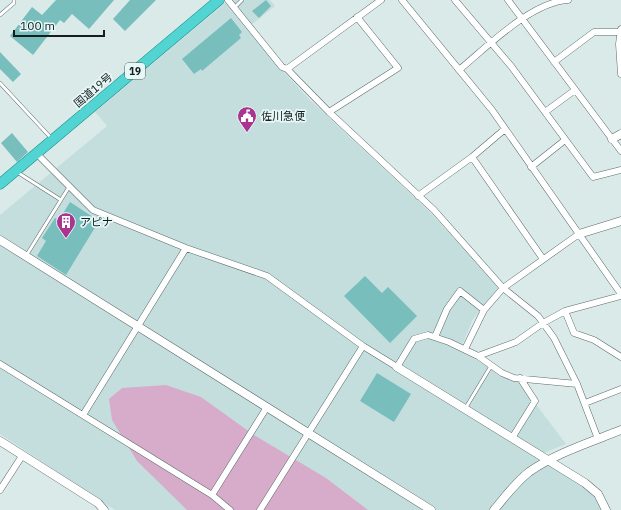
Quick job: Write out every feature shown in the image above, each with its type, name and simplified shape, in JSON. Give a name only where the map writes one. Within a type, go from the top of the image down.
[{"type":"highway","name":"国道19号","points":[[0,184],[217,1]]},
{"type":"street","points":[[228,0],[282,67],[287,69],[329,112],[434,210],[503,288],[538,316],[554,338],[577,384],[598,440]]},
{"type":"street","points":[[287,69],[381,0]]},
{"type":"street","points":[[402,0],[492,110],[621,295],[565,311],[543,323],[516,342],[478,356]]},
{"type":"street","points":[[455,0],[511,66],[594,177],[621,170]]},
{"type":"street","points":[[508,0],[621,151]]},
{"type":"street","points":[[459,70],[522,18],[536,10],[562,0],[568,0]]},
{"type":"street","points":[[329,112],[398,68],[357,17]]},
{"type":"street","points":[[554,62],[594,32],[621,30],[619,44],[621,74]]},
{"type":"street","points":[[545,112],[575,90]]},
{"type":"street","points":[[418,196],[472,157],[505,129]]},
{"type":"street","points":[[612,138],[621,134]]},
{"type":"street","points":[[531,167],[566,140]]},
{"type":"street","points":[[36,154],[93,210],[186,248],[267,276],[289,290],[305,306],[363,346],[592,488],[598,494],[606,510]]},
{"type":"street","points":[[472,157],[543,259]]},
{"type":"street","points":[[465,349],[484,310],[503,288],[579,234],[621,221]]},
{"type":"street","points":[[0,240],[431,510]]},
{"type":"street","points":[[83,415],[186,248]]},
{"type":"street","points":[[435,338],[448,309],[460,291],[484,310]]},
{"type":"street","points":[[565,311],[574,333],[594,340],[621,357]]},
{"type":"street","points":[[397,367],[414,339],[428,335],[465,349],[514,378],[577,384]]},
{"type":"street","points":[[260,510],[363,346]]},
{"type":"street","points":[[0,364],[212,495],[230,510]]},
{"type":"street","points":[[512,438],[536,401],[520,378]]},
{"type":"street","points":[[585,403],[621,389]]},
{"type":"street","points":[[212,495],[267,407]]},
{"type":"street","points":[[494,510],[514,486],[524,477],[549,461],[621,430]]},
{"type":"street","points":[[0,441],[98,503],[104,510]]},
{"type":"street","points":[[0,490],[22,456]]},
{"type":"lane","points":[[0,15],[14,3],[14,0]]},
{"type":"lane","points":[[234,8],[242,0]]},
{"type":"lane","points":[[0,83],[52,140]]},
{"type":"lane","points":[[15,171],[61,200]]},
{"type":"lane","points":[[26,256],[69,187]]},
{"type":"lane","points":[[465,409],[491,365]]},
{"type":"shaded area","points":[[230,0],[270,0],[275,6],[251,25]]},
{"type":"shaded area","points":[[225,3],[228,4],[280,68],[310,100],[429,211],[497,286],[497,289],[473,319],[460,350],[498,373],[519,382],[566,444],[536,456],[583,485],[592,493],[602,510],[115,510],[0,434],[0,215],[107,126],[95,112]]},
{"type":"shaded area","points":[[166,385],[201,397],[254,435],[326,478],[368,510],[187,510],[137,461],[112,420],[109,399],[122,388]]},
{"type":"building","points":[[56,0],[114,0],[89,29],[72,14],[64,23],[60,20],[33,55],[10,36],[32,7],[42,15]]},
{"type":"building","points":[[130,0],[156,0],[125,31],[113,19]]},
{"type":"building","points":[[266,0],[271,6],[259,18],[252,11]]},
{"type":"building","points":[[231,18],[242,32],[239,35],[241,38],[202,71],[201,69],[194,74],[182,59]]},
{"type":"building","points":[[0,52],[21,74],[13,82],[0,69]]},
{"type":"building","points":[[12,133],[28,152],[17,162],[1,143]]},
{"type":"building","name":"アピナ","points":[[70,202],[99,221],[66,275],[37,256],[46,241],[42,238],[55,218],[59,220]]},
{"type":"building","points":[[365,276],[382,293],[388,287],[417,316],[390,343],[344,296]]},
{"type":"building","points":[[377,373],[411,394],[394,422],[360,401]]},
{"type":"place","name":"佐川急便","points":[[247,133]]},
{"type":"place","name":"アピナ","points":[[66,239]]}]
